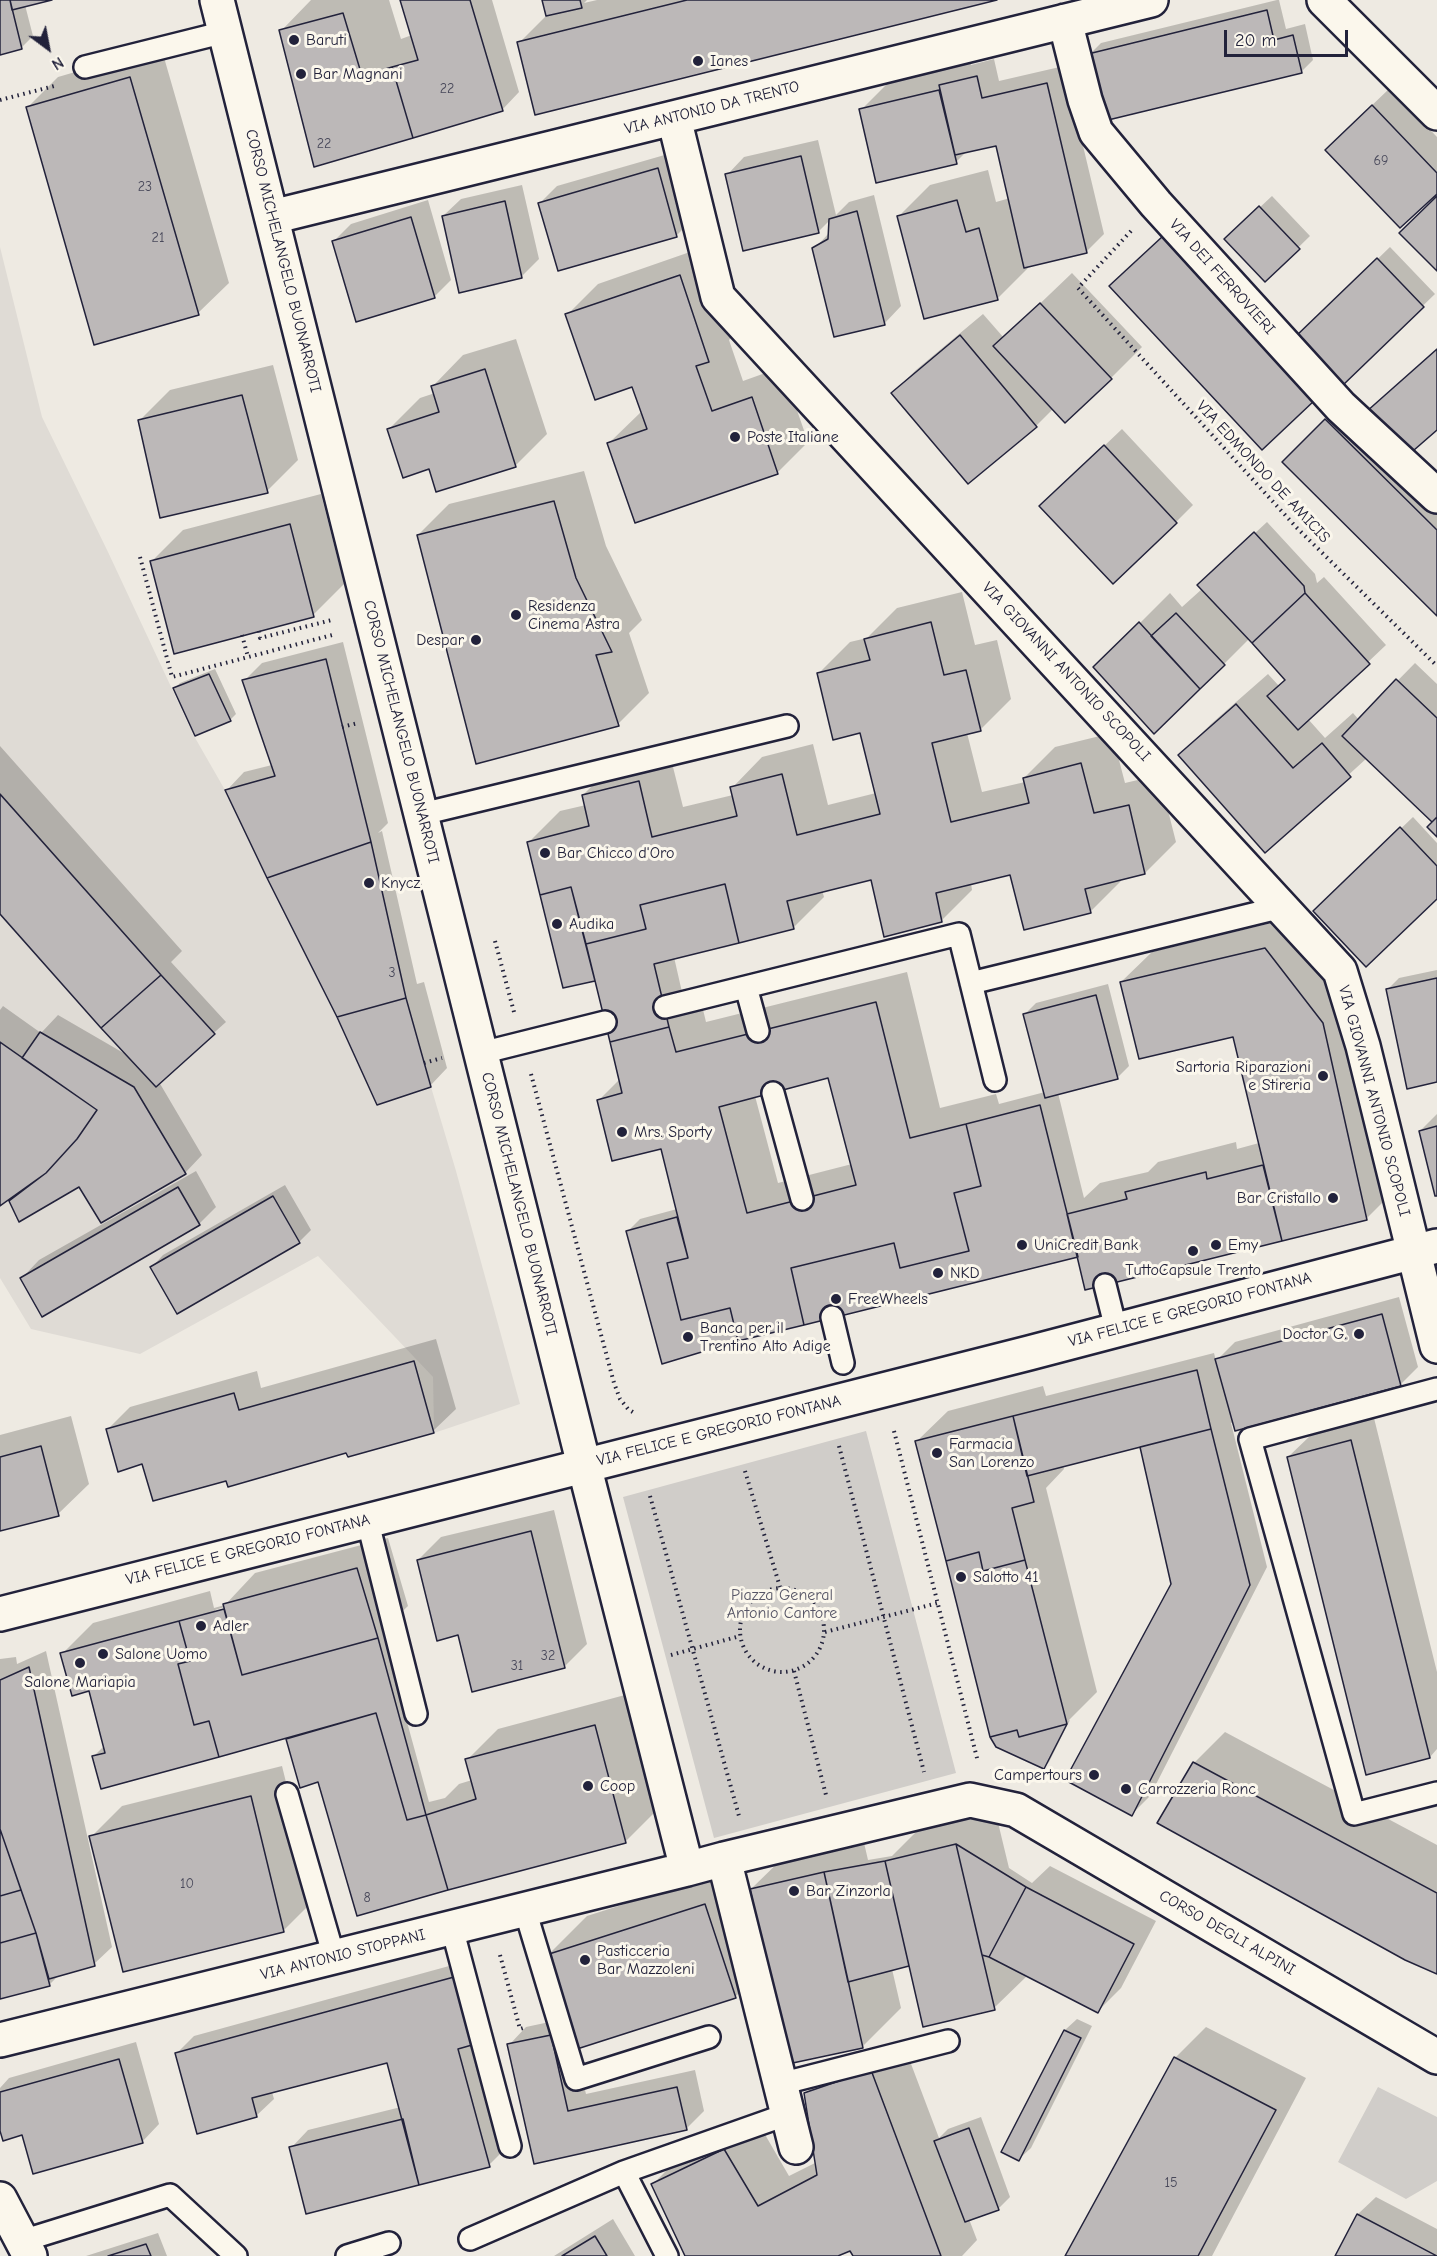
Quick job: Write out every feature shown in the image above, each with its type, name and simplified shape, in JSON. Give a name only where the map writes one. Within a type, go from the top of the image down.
[{"type":"street","name":"CORSO MICHELANGELO BUONARROTI","points":[[218,0],[585,1464]]},
{"type":"street","name":"VIA ANTONIO DA TRENTO","points":[[272,217],[1151,0]]},
{"type":"street","points":[[1324,0],[1437,113]]},
{"type":"street","name":"VIA DEI FERROVIERI","points":[[1065,21],[1085,100],[1096,132],[1156,204],[1341,408],[1437,496]]},
{"type":"street","name":"VIA GIOVANNI ANTONIO SCOPOLI","points":[[674,118],[718,297],[1340,971],[1425,1249],[1437,1346]]},
{"type":"street","name":"VIA FELICE E GREGORIO FONTANA","points":[[0,1614],[1425,1249]]},
{"type":"street","points":[[585,1464],[687,1869],[724,1858],[796,2147]]},
{"type":"street","name":"CORSO DEGLI ALPINI","points":[[724,1858],[970,1800],[1017,1810],[1437,2056]]},
{"type":"street","name":"VIA ANTONIO STOPPANI","points":[[0,2040],[687,1869]]},
{"type":"street","points":[[0,2199],[26,2248]]},
{"type":"lane","points":[[85,67],[225,32]]},
{"type":"lane","points":[[422,814],[786,726]]},
{"type":"lane","points":[[971,983],[1282,907]]},
{"type":"lane","points":[[665,1007],[959,934],[995,1080]]},
{"type":"lane","points":[[746,987],[758,1031]]},
{"type":"lane","points":[[482,1053],[605,1022]]},
{"type":"lane","points":[[774,1093],[802,1199]]},
{"type":"lane","points":[[1105,1285],[1116,1329]]},
{"type":"lane","points":[[832,1317],[843,1363]]},
{"type":"lane","points":[[1437,1389],[1250,1440],[1354,1814],[1437,1793]]},
{"type":"lane","points":[[367,1519],[416,1714]]},
{"type":"lane","points":[[287,1794],[334,1957]]},
{"type":"lane","points":[[525,1910],[576,2079],[709,2037]]},
{"type":"lane","points":[[452,1928],[510,2146]]},
{"type":"lane","points":[[470,2239],[784,2099],[948,2041]]},
{"type":"lane","points":[[624,2172],[667,2256]]},
{"type":"lane","points":[[26,2248],[170,2195],[237,2256]]},
{"type":"lane","points":[[347,2256],[389,2243]]},
{"type":"path","name":"VIA EDMONDO DE AMICIS","points":[[1156,204],[1078,288],[1297,528],[1437,666]]},
{"type":"path","points":[[140,557],[172,677],[340,633]]},
{"type":"path","points":[[259,631],[260,638],[336,619]]},
{"type":"path","points":[[242,635],[248,657]]},
{"type":"path","points":[[342,727],[362,722]]},
{"type":"path","points":[[424,1063],[446,1057]]},
{"type":"path","points":[[531,1074],[614,1383],[620,1399],[628,1409],[639,1416]]},
{"type":"path","points":[[894,1431],[978,1761]]},
{"type":"path","points":[[839,1446],[924,1772]]},
{"type":"path","points":[[745,1471],[780,1587]]},
{"type":"path","points":[[650,1496],[740,1820]]},
{"type":"path","points":[[780,1587],[803,1592],[819,1609],[825,1632],[820,1649],[810,1662],[794,1671],[776,1672],[759,1665],[747,1653],[740,1636],[741,1619],[749,1603],[763,1592],[780,1587]]},
{"type":"path","points":[[825,1632],[938,1603]]},
{"type":"path","points":[[635,1665],[740,1636]]},
{"type":"path","points":[[794,1671],[827,1798]]},
{"type":"path","points":[[497,1946],[520,2029],[533,2025]]},
{"type":"shaded area","points":[[0,247],[42,417],[194,736],[225,790],[337,1017],[376,1105],[431,1087],[520,1404],[434,1433],[433,1377],[318,1256],[140,1354],[31,1329],[0,1278]]},
{"type":"green space","name":"Piazza General Antonio Cantore","points":[[866,1431],[956,1773],[714,1838],[623,1497]]},
{"type":"green space","points":[[1378,2087],[1437,2117],[1437,2181],[1406,2199],[1338,2162]]},
{"type":"building","points":[[0,0],[10,0],[22,49],[0,55]]},
{"type":"building","points":[[10,0],[52,0],[12,10]]},
{"type":"building","points":[[400,0],[470,0],[503,111],[413,138],[392,67],[418,60]]},
{"type":"building","points":[[542,0],[580,0],[582,8],[546,16]]},
{"type":"building","points":[[687,0],[997,0],[535,115],[517,42]]},
{"type":"building","points":[[1267,10],[1274,40],[1293,35],[1302,73],[1104,121],[1088,54]]},
{"type":"building","points":[[343,13],[362,76],[392,67],[413,138],[314,167],[279,30]]},
{"type":"building","points":[[977,76],[982,98],[1047,83],[1087,253],[1024,268],[996,146],[955,155],[939,85]]},
{"type":"building","points":[[130,77],[199,315],[94,345],[26,107]]},
{"type":"building","points":[[939,90],[957,164],[876,183],[859,109]]},
{"type":"building","points":[[1372,105],[1437,173],[1437,194],[1400,228],[1325,150]]},
{"type":"building","points":[[801,156],[819,233],[743,251],[725,174]]},
{"type":"building","points":[[658,168],[677,237],[558,271],[538,203]]},
{"type":"building","points":[[1437,196],[1437,271],[1399,233]]},
{"type":"building","points":[[957,200],[966,232],[979,228],[998,300],[924,319],[897,216]]},
{"type":"building","points":[[505,201],[522,278],[459,293],[442,216]]},
{"type":"building","points":[[1259,206],[1300,249],[1265,282],[1224,239]]},
{"type":"building","points":[[857,211],[885,325],[834,337],[812,248],[828,239],[829,219]]},
{"type":"building","points":[[411,217],[435,298],[356,322],[332,241]]},
{"type":"building","points":[[1163,236],[1315,400],[1262,450],[1109,286]]},
{"type":"building","points":[[1377,258],[1424,307],[1342,386],[1295,337]]},
{"type":"building","points":[[680,275],[709,362],[696,366],[712,411],[752,397],[778,474],[635,523],[607,443],[647,429],[632,387],[595,400],[565,314]]},
{"type":"building","points":[[1040,303],[1112,379],[1065,423],[993,346]]},
{"type":"building","points":[[960,335],[1037,427],[968,484],[891,393]]},
{"type":"building","points":[[1437,349],[1437,430],[1406,457],[1366,412]]},
{"type":"building","points":[[485,369],[516,467],[436,492],[429,469],[403,478],[387,429],[439,412],[431,386]]},
{"type":"building","points":[[242,395],[268,493],[160,518],[138,420]]},
{"type":"building","points":[[1325,419],[1437,530],[1437,616],[1282,462]]},
{"type":"building","points":[[1104,445],[1177,523],[1113,584],[1039,506]]},
{"type":"building","name":"Residenza Cinema Astra","points":[[554,501],[576,578],[612,652],[596,655],[619,726],[476,764],[417,535]]},
{"type":"building","points":[[290,524],[314,617],[174,654],[150,561]]},
{"type":"building","points":[[1254,532],[1304,586],[1305,593],[1252,643],[1197,585]]},
{"type":"building","points":[[1305,593],[1370,664],[1298,730],[1267,696],[1285,680],[1252,643]]},
{"type":"building","points":[[1176,613],[1225,665],[1200,689],[1151,636]]},
{"type":"building","points":[[931,622],[944,675],[966,670],[981,731],[932,743],[951,822],[1029,803],[1023,778],[1081,763],[1094,813],[1129,805],[1145,874],[1085,889],[1091,913],[1024,930],[1010,875],[936,893],[942,922],[884,937],[871,880],[787,901],[794,929],[739,943],[725,884],[640,905],[646,929],[586,944],[571,887],[540,895],[527,842],[589,826],[582,795],[639,781],[652,837],[737,816],[730,787],[782,774],[797,835],[880,814],[860,733],[833,740],[817,673],[870,660],[864,639]]},
{"type":"building","points":[[1139,622],[1200,689],[1154,734],[1093,667]]},
{"type":"building","points":[[326,659],[371,842],[267,878],[225,790],[275,776],[242,680]]},
{"type":"building","points":[[209,674],[231,721],[195,736],[173,688]]},
{"type":"building","points":[[1396,679],[1437,718],[1437,817],[1432,822],[1342,736]]},
{"type":"building","points":[[1236,704],[1293,768],[1322,743],[1351,777],[1265,853],[1178,755]]},
{"type":"building","points":[[0,794],[161,975],[101,1028],[0,914]]},
{"type":"building","points":[[1437,817],[1437,837],[1427,827]]},
{"type":"building","points":[[1400,827],[1437,866],[1437,899],[1366,967],[1313,911]]},
{"type":"building","points":[[371,842],[406,998],[337,1017],[267,878]]},
{"type":"building","points":[[725,884],[739,943],[654,964],[669,1027],[610,1042],[586,944],[646,929],[640,905]]},
{"type":"building","points":[[571,887],[595,981],[563,988],[540,895]]},
{"type":"building","points":[[1265,948],[1323,1023],[1367,1220],[1282,1241],[1233,1037],[1139,1059],[1120,982]]},
{"type":"building","points":[[161,975],[215,1034],[156,1087],[101,1028]]},
{"type":"building","points":[[1437,978],[1437,1082],[1407,1089],[1386,989]]},
{"type":"building","points":[[1096,995],[1118,1079],[1045,1098],[1023,1014]]},
{"type":"building","points":[[406,998],[431,1087],[377,1105],[337,1017]]},
{"type":"building","points":[[876,1002],[910,1138],[966,1124],[981,1186],[954,1193],[969,1251],[900,1268],[894,1243],[791,1268],[804,1325],[738,1341],[730,1308],[681,1320],[667,1263],[688,1258],[661,1149],[612,1161],[597,1100],[622,1093],[610,1042],[669,1027],[676,1052]],"holes":[[[828,1078],[856,1185],[747,1213],[719,1107]]]},
{"type":"building","points":[[40,1032],[134,1087],[186,1174],[101,1223],[79,1187],[19,1222],[9,1201],[46,1173],[77,1139],[97,1110],[22,1058]]},
{"type":"building","points":[[0,1042],[97,1110],[77,1139],[46,1173],[0,1206]]},
{"type":"building","points":[[1040,1105],[1078,1257],[804,1325],[791,1268],[894,1243],[900,1268],[969,1251],[954,1193],[981,1186],[966,1124]]},
{"type":"building","points":[[1437,1126],[1437,1196],[1435,1196],[1419,1131]]},
{"type":"building","points":[[1263,1165],[1282,1241],[1085,1290],[1067,1214],[1127,1199],[1125,1192],[1206,1172],[1207,1179]]},
{"type":"building","points":[[178,1187],[200,1225],[42,1317],[20,1278]]},
{"type":"building","points":[[273,1196],[300,1243],[177,1314],[150,1267]]},
{"type":"building","points":[[677,1217],[688,1258],[667,1263],[681,1320],[730,1308],[738,1341],[662,1364],[626,1231]]},
{"type":"building","points":[[1382,1314],[1401,1386],[1235,1431],[1215,1359]]},
{"type":"building","points":[[414,1361],[434,1433],[348,1457],[346,1453],[228,1487],[226,1481],[153,1501],[142,1464],[118,1472],[106,1429],[234,1393],[239,1410]]},
{"type":"building","points":[[1197,1370],[1211,1429],[1027,1476],[1013,1416]]},
{"type":"building","points":[[1013,1416],[1034,1502],[1012,1508],[1025,1560],[983,1571],[979,1552],[946,1561],[915,1441]]},
{"type":"building","points":[[1211,1429],[1250,1585],[1132,1816],[1065,1780],[1171,1584],[1140,1447]]},
{"type":"building","points":[[1351,1440],[1430,1758],[1366,1775],[1287,1457]]},
{"type":"building","points":[[41,1446],[59,1516],[0,1531],[0,1457]]},
{"type":"building","points":[[531,1531],[565,1668],[472,1692],[458,1635],[437,1641],[417,1560]]},
{"type":"building","points":[[979,1552],[983,1571],[1025,1560],[1067,1724],[1019,1737],[1017,1730],[990,1737],[946,1561]]},
{"type":"building","points":[[357,1568],[378,1638],[242,1675],[223,1604]]},
{"type":"building","points":[[224,1609],[242,1675],[378,1638],[426,1815],[407,1820],[376,1713],[219,1757],[209,1721],[194,1725],[178,1664],[190,1661],[179,1621]]},
{"type":"building","points":[[179,1621],[190,1661],[178,1664],[194,1725],[209,1721],[219,1757],[101,1789],[92,1756],[105,1753],[89,1691],[72,1696],[60,1653]]},
{"type":"building","points":[[29,1667],[95,1966],[49,1979],[36,1933],[0,1829],[0,1680]]},
{"type":"building","points":[[376,1713],[407,1820],[426,1815],[448,1890],[357,1916],[318,1782],[300,1788],[286,1739]]},
{"type":"building","points":[[1067,1724],[1044,1769],[996,1747],[990,1737],[1017,1730],[1019,1737]]},
{"type":"building","points":[[595,1725],[626,1843],[448,1890],[426,1815],[476,1799],[465,1759]]},
{"type":"building","points":[[1193,1762],[1437,1893],[1437,1974],[1405,1960],[1157,1823]]},
{"type":"building","points":[[251,1796],[284,1932],[123,1972],[89,1836]]},
{"type":"building","points":[[0,1829],[21,1890],[0,1896]]},
{"type":"building","points":[[956,1844],[995,2010],[923,2027],[885,1861]]},
{"type":"building","points":[[956,1844],[1026,1887],[989,1957],[982,1955]]},
{"type":"building","points":[[885,1861],[909,1966],[848,1982],[824,1872]]},
{"type":"building","points":[[824,1872],[863,2048],[788,2064],[750,1889]]},
{"type":"building","points":[[1026,1887],[1134,1944],[1098,2013],[989,1957]]},
{"type":"building","points":[[21,1890],[36,1933],[0,1943],[0,1896]]},
{"type":"building","points":[[705,1904],[736,1998],[577,2049],[546,1955]]},
{"type":"building","points":[[36,1933],[50,1986],[0,1999],[0,1943]]},
{"type":"building","points":[[454,1977],[472,2045],[458,2049],[490,2167],[419,2185],[387,2063],[252,2098],[257,2117],[197,2134],[175,2053]]},
{"type":"building","points":[[1064,2030],[1081,2038],[1019,2161],[1001,2152]]},
{"type":"building","points":[[551,2035],[568,2111],[677,2087],[687,2130],[534,2164],[507,2044]]},
{"type":"building","points":[[1174,2057],[1276,2110],[1198,2256],[1065,2256]]},
{"type":"building","points":[[119,2059],[143,2143],[33,2174],[22,2135],[3,2141],[0,2131],[0,2092]]},
{"type":"building","points":[[871,2070],[941,2256],[853,2256],[850,2251],[838,2256],[685,2256],[651,2184],[724,2149],[758,2206],[817,2175],[804,2093]]},
{"type":"building","points":[[403,2119],[419,2185],[306,2214],[289,2147]]},
{"type":"building","points":[[969,2128],[999,2210],[965,2222],[934,2141]]},
{"type":"building","points":[[1357,2214],[1437,2256],[1335,2256]]},
{"type":"building","points":[[595,2236],[607,2256],[562,2256]]},
{"type":"building","points":[[146,2244],[151,2256],[108,2256]]},
{"type":"place","name":"Baruti","points":[[294,40]]},
{"type":"place","name":"Ianes","points":[[698,61]]},
{"type":"place","name":"Bar Magnani","points":[[301,74]]},
{"type":"place","name":"Poste Italiane","points":[[735,437]]},
{"type":"place","name":"Residenza Cinema Astra","points":[[516,615]]},
{"type":"place","name":"Despar","points":[[476,640]]},
{"type":"place","name":"Bar Chicco d'Oro","points":[[545,853]]},
{"type":"place","name":"Knycz","points":[[369,883]]},
{"type":"place","name":"Audika","points":[[557,924]]},
{"type":"place","name":"Sartoria Riparazioni e Stireria","points":[[1323,1076]]},
{"type":"place","name":"Mrs. Sporty","points":[[622,1132]]},
{"type":"place","name":"Bar Cristallo","points":[[1333,1198]]},
{"type":"place","name":"UniCredit Bank","points":[[1022,1245]]},
{"type":"place","name":"Emy","points":[[1216,1245]]},
{"type":"place","name":"TuttoCapsule Trento","points":[[1193,1251]]},
{"type":"place","name":"NKD","points":[[938,1273]]},
{"type":"place","name":"FreeWheels","points":[[836,1299]]},
{"type":"place","name":"Doctor G.","points":[[1359,1334]]},
{"type":"place","name":"Banca per il Trentino Alto Adige","points":[[688,1337]]},
{"type":"place","name":"Farmacia San Lorenzo","points":[[937,1453]]},
{"type":"place","name":"Salotto 41","points":[[961,1577]]},
{"type":"place","name":"Adler","points":[[201,1626]]},
{"type":"place","name":"Salone Uomo","points":[[103,1654]]},
{"type":"place","name":"Salone Mariapia","points":[[80,1663]]},
{"type":"place","name":"Campertours","points":[[1094,1775]]},
{"type":"place","name":"Coop","points":[[588,1786]]},
{"type":"place","name":"Carrozzeria Ronc","points":[[1126,1789]]},
{"type":"place","name":"Bar Zinzorla","points":[[794,1891]]},
{"type":"place","name":"Pasticceria Bar Mazzoleni","points":[[585,1960]]}]
